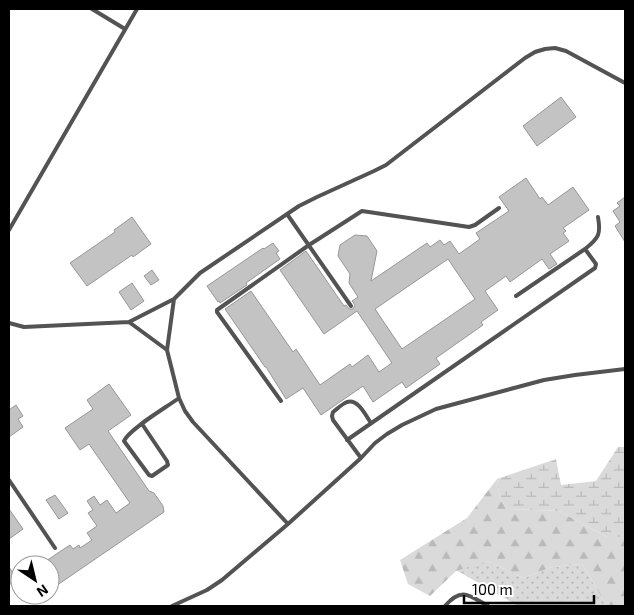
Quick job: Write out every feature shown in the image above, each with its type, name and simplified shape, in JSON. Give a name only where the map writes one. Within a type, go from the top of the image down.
[{"type":"lane","points":[[92,9],[126,29]]},
{"type":"lane","points":[[9,230],[137,9]]},
{"type":"lane","points":[[9,323],[24,326],[129,322],[174,299],[200,273],[287,214],[307,202],[374,172],[386,164],[535,52],[546,48],[566,51],[625,83]]},
{"type":"lane","points":[[281,401],[217,310],[362,211],[469,227],[475,225],[499,208]]},
{"type":"lane","points":[[287,214],[351,306]]},
{"type":"lane","points":[[516,296],[598,237],[600,227],[598,217]]},
{"type":"lane","points":[[347,440],[595,268],[596,264],[585,248]]},
{"type":"lane","points":[[174,299],[167,350],[179,398],[185,411],[288,524]]},
{"type":"lane","points":[[129,322],[167,350]]},
{"type":"lane","points":[[172,606],[207,590],[222,580],[288,524],[375,443],[409,421],[436,409],[544,380],[625,369]]},
{"type":"lane","points":[[142,424],[168,464],[152,476],[149,475],[124,441],[126,436],[142,424],[179,398]]},
{"type":"lane","points":[[360,458],[332,416],[333,412],[348,402],[353,401],[371,423]]},
{"type":"lane","points":[[9,480],[55,548]]},
{"type":"lane","points":[[446,606],[452,598],[462,594],[470,596],[488,606]]},
{"type":"green space","points":[[618,447],[625,447],[625,537],[607,537],[559,511],[507,509],[500,499],[497,479],[556,459],[561,485],[596,481]]},
{"type":"green space","points":[[497,479],[500,499],[507,509],[559,511],[607,537],[625,537],[625,606],[607,606],[582,564],[552,567],[523,578],[487,561],[456,571],[430,596],[408,584],[400,560],[467,518]]},
{"type":"green space","points":[[487,561],[523,578],[552,567],[582,564],[607,606],[518,606],[456,570]]},
{"type":"building","points":[[561,97],[576,117],[537,146],[523,126]]},
{"type":"building","points":[[526,178],[540,199],[542,197],[548,205],[573,187],[589,210],[563,228],[566,231],[563,233],[569,241],[550,254],[557,264],[549,269],[542,259],[510,282],[506,276],[485,291],[498,310],[481,322],[483,325],[436,358],[440,364],[406,388],[402,382],[373,402],[363,386],[321,415],[303,388],[286,399],[225,309],[251,291],[293,352],[296,349],[320,385],[350,364],[352,367],[368,355],[379,372],[392,363],[357,311],[324,334],[280,270],[306,251],[344,306],[346,305],[349,309],[353,309],[355,305],[352,301],[358,297],[349,283],[350,274],[338,256],[340,245],[355,235],[367,236],[377,251],[371,281],[427,243],[430,247],[440,240],[444,245],[450,241],[459,254],[480,239],[476,233],[509,211],[499,197]],"holes":[[[448,259],[475,299],[402,349],[375,309]]]},
{"type":"building","points":[[625,197],[625,242],[615,226],[620,222],[613,211],[620,206],[617,203]]},
{"type":"building","points":[[132,217],[151,244],[87,286],[70,263],[115,232],[114,230]]},
{"type":"building","points":[[273,243],[279,251],[276,253],[280,259],[246,283],[247,285],[220,303],[218,302],[207,286]]},
{"type":"building","points":[[152,270],[159,280],[151,285],[144,276]]},
{"type":"building","points":[[132,283],[144,301],[131,310],[119,292]]},
{"type":"building","points":[[109,384],[131,415],[108,431],[149,491],[154,493],[163,506],[164,512],[60,583],[60,555],[55,555],[70,545],[73,549],[79,545],[80,548],[92,540],[87,533],[97,526],[88,513],[93,510],[87,501],[94,496],[100,505],[107,500],[116,513],[130,503],[89,444],[80,450],[65,428],[93,409],[87,400]]},
{"type":"building","points":[[16,405],[23,416],[18,419],[23,427],[9,437],[9,410]]},
{"type":"building","points":[[55,495],[68,513],[59,519],[46,500]]},
{"type":"building","points":[[9,509],[23,529],[9,539]]},
{"type":"building","points":[[9,567],[10,584],[9,585]]}]
